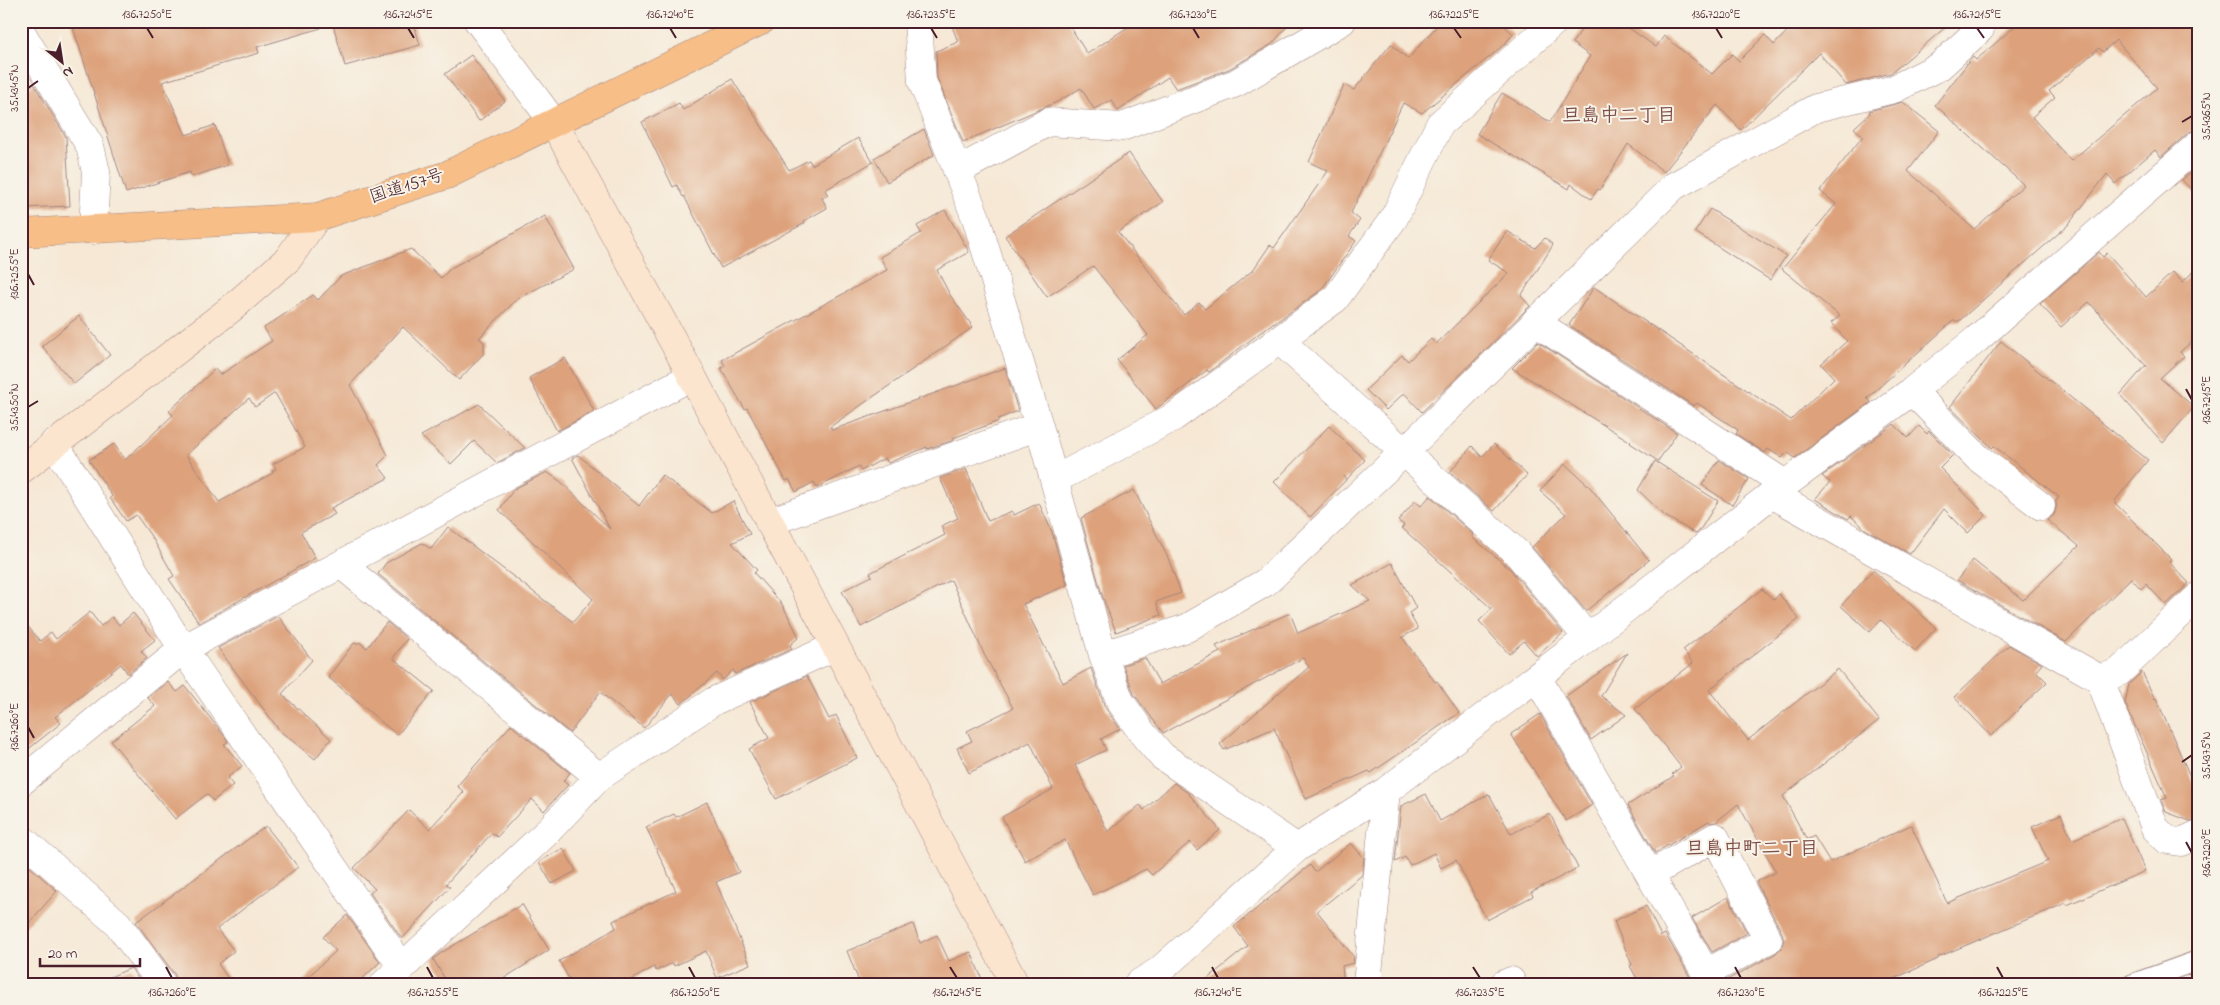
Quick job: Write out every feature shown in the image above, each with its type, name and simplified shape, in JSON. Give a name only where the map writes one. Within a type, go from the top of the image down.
[{"type":"highway","name":"国道157号","points":[[21,234],[317,217],[447,175],[761,21]]},
{"type":"street","points":[[478,21],[554,123],[692,376],[834,647],[1015,984]]},
{"type":"street","points":[[918,21],[922,81],[976,218],[1054,480],[1103,656],[1120,701],[1143,734],[1162,756],[1297,848]]},
{"type":"street","points":[[958,171],[1048,122],[1122,127],[1236,83],[1342,21]]},
{"type":"street","points":[[1054,480],[1174,417],[1335,299],[1394,218],[1440,124],[1555,21]]},
{"type":"street","points":[[1103,656],[1187,628],[1266,582],[1403,453],[1674,186],[1816,108],[1894,89],[1940,66],[1980,24]]},
{"type":"street","points":[[21,32],[90,146],[96,172],[93,230]]},
{"type":"street","points":[[1138,984],[1159,971],[1297,848],[1386,790],[1588,638],[1778,489],[1912,391],[1977,339],[2199,144]]},
{"type":"street","points":[[21,470],[232,308],[288,259],[317,217]]},
{"type":"street","points":[[1535,322],[1778,489],[2100,678],[2155,828],[2167,840],[2181,842],[2199,834]]},
{"type":"street","points":[[1279,340],[1403,453],[1422,467],[1517,553],[1588,638]]},
{"type":"street","points":[[21,782],[183,649],[692,376]]},
{"type":"street","points":[[1912,391],[1977,458],[2042,506]]},
{"type":"street","points":[[769,522],[1038,426]]},
{"type":"street","points":[[54,443],[183,649],[393,975],[544,835],[599,777],[714,701],[834,647]]},
{"type":"street","points":[[342,565],[599,777]]},
{"type":"street","points":[[2100,678],[2120,672],[2199,596]]},
{"type":"street","points":[[1537,677],[1651,874],[1709,979],[1768,940],[1715,838],[1651,874]]},
{"type":"street","points":[[1367,984],[1386,790]]},
{"type":"street","points":[[21,838],[118,924],[162,984]]},
{"type":"street","points":[[1504,984],[1511,982],[1512,984]]},
{"type":"lane","points":[[2132,984],[2199,960]]},
{"type":"building","points":[[71,21],[320,21],[321,28],[257,47],[259,53],[162,82],[186,135],[215,125],[228,165],[191,177],[190,172],[126,193]]},
{"type":"building","points":[[332,21],[413,21],[420,45],[345,66]]},
{"type":"building","points":[[950,21],[1067,21],[1087,54],[1137,21],[1292,21],[1272,44],[1229,69],[1176,89],[1168,77],[1118,111],[1112,100],[1094,109],[1081,88],[1057,102],[963,142],[937,78],[936,51],[958,42]]},
{"type":"building","points":[[1441,21],[1499,21],[1513,34],[1505,44],[1422,113],[1403,103],[1351,213],[1360,220],[1349,236],[1356,241],[1321,290],[1274,322],[1209,372],[1207,370],[1156,409],[1117,360],[1148,335],[1093,266],[1047,297],[1005,236],[1129,153],[1163,202],[1118,232],[1184,315],[1199,302],[1205,309],[1253,270],[1270,245],[1274,248],[1328,171],[1309,162],[1344,85],[1354,90],[1391,44],[1408,59]]},
{"type":"building","points":[[1588,21],[1619,21],[1656,47],[1664,36],[1712,74],[1732,54],[1739,61],[1765,35],[1774,45],[1797,21],[1953,21],[1891,73],[1846,85],[1819,53],[1741,130],[1717,105],[1664,172],[1628,144],[1600,190],[1598,189],[1591,199],[1571,184],[1569,189],[1477,134],[1502,93],[1550,122],[1590,56],[1572,43]]},
{"type":"building","points":[[2021,21],[2199,21],[2199,129],[2189,132],[2161,157],[2155,150],[2115,184],[2107,174],[2068,225],[1959,321],[1953,321],[1867,398],[1871,402],[1795,458],[1787,452],[1782,458],[1768,449],[1765,453],[1736,434],[1738,430],[1697,403],[1694,406],[1569,325],[1594,287],[1791,420],[1834,378],[1821,364],[1847,341],[1831,323],[1840,316],[1782,269],[1836,204],[1820,191],[1863,136],[1854,128],[1870,113],[1869,111],[1903,102],[1939,131],[1908,171],[1974,229],[2024,185],[1935,105],[1971,59],[1973,57],[1976,60]],"holes":[[[2116,40],[2157,88],[2071,161],[2032,117],[2055,97],[2049,91],[2099,48],[2103,52]]]},
{"type":"building","points":[[471,55],[505,101],[479,121],[445,74]]},
{"type":"building","points":[[732,79],[789,170],[809,160],[812,165],[858,138],[873,162],[825,190],[828,195],[822,198],[827,208],[804,221],[805,223],[721,268],[684,196],[677,185],[673,187],[642,122],[679,103],[683,110]]},
{"type":"building","points":[[34,84],[66,137],[70,206],[21,208],[21,91]]},
{"type":"building","points":[[924,129],[934,155],[887,182],[874,158]]},
{"type":"building","points":[[2199,165],[2199,198],[2182,180]]},
{"type":"building","points":[[1710,209],[1786,256],[1770,280],[1695,232]]},
{"type":"building","points":[[945,210],[969,252],[937,270],[950,295],[973,327],[830,427],[832,430],[1005,368],[1018,411],[998,419],[999,421],[953,438],[954,440],[927,449],[927,447],[888,463],[885,458],[861,471],[859,466],[817,488],[814,482],[796,492],[789,479],[786,481],[747,408],[745,409],[721,368],[725,366],[722,360],[887,270],[880,257],[921,233],[917,226]]},
{"type":"building","points":[[545,216],[574,269],[517,299],[479,338],[484,342],[484,353],[459,380],[403,327],[350,385],[388,455],[378,465],[388,478],[331,508],[335,514],[301,532],[315,558],[199,623],[169,579],[174,576],[153,539],[136,515],[126,521],[110,498],[112,496],[89,460],[114,444],[125,460],[173,415],[169,411],[215,369],[220,375],[272,341],[264,328],[313,295],[318,300],[341,276],[411,249],[441,278],[451,268]],"holes":[[[275,393],[305,447],[273,464],[276,469],[272,471],[273,473],[219,502],[186,455],[249,398],[255,407]]]},
{"type":"building","points":[[1507,231],[1535,248],[1545,238],[1553,245],[1521,296],[1530,306],[1422,412],[1404,393],[1386,410],[1366,390],[1402,355],[1408,361],[1431,339],[1436,344],[1509,273],[1488,260]]},
{"type":"building","points":[[2099,252],[2103,257],[2107,253],[2146,297],[2173,272],[2182,282],[2199,267],[2199,335],[2180,352],[2184,356],[2160,378],[2194,407],[2163,443],[2120,395],[2146,365],[2089,302],[2061,327],[2040,304]]},
{"type":"building","points":[[79,316],[110,355],[74,384],[42,346]]},
{"type":"building","points":[[2001,341],[2148,460],[2114,502],[2171,559],[2169,562],[2189,583],[2166,605],[2146,584],[2141,589],[2131,578],[2066,642],[1957,580],[1973,560],[2023,600],[2079,546],[2047,520],[2054,515],[2056,501],[2059,497],[1994,446],[1992,448],[1950,407]]},
{"type":"building","points":[[1538,342],[1677,433],[1658,461],[1631,442],[1512,368]]},
{"type":"building","points":[[565,358],[594,411],[557,431],[529,378]]},
{"type":"building","points":[[479,404],[525,448],[497,463],[474,441],[451,464],[421,436]]},
{"type":"building","points":[[1894,424],[1908,438],[1919,426],[1927,434],[1929,431],[1953,455],[1940,468],[1986,515],[1968,533],[1944,509],[1910,554],[1865,529],[1851,516],[1848,519],[1815,499],[1830,482],[1822,476]]},
{"type":"building","points":[[1329,426],[1365,460],[1347,479],[1344,476],[1346,480],[1310,517],[1274,482]]},
{"type":"building","points":[[1494,444],[1527,475],[1494,511],[1450,472],[1472,446],[1482,457]]},
{"type":"building","points":[[578,455],[639,506],[662,475],[712,513],[733,501],[750,534],[732,543],[757,570],[754,573],[782,604],[799,637],[790,645],[792,649],[735,674],[733,670],[723,680],[717,673],[681,704],[672,694],[644,728],[600,692],[570,733],[378,574],[386,563],[422,543],[431,549],[448,527],[573,622],[593,599],[499,510],[514,489],[547,472],[560,481],[610,529],[572,458]]},
{"type":"building","points":[[1719,460],[1749,479],[1732,505],[1702,485]]},
{"type":"building","points":[[1655,461],[1718,501],[1696,534],[1665,516],[1638,490]]},
{"type":"building","points":[[1565,464],[1589,486],[1649,560],[1586,611],[1532,547],[1566,514],[1540,491]]},
{"type":"building","points":[[966,469],[988,521],[1012,511],[1014,515],[1039,503],[1052,532],[1067,585],[1023,604],[1063,683],[1091,668],[1105,707],[1120,729],[1101,739],[1106,750],[1075,765],[1108,832],[1140,805],[1144,810],[1174,783],[1188,793],[1220,830],[1197,850],[1190,842],[1152,875],[1146,869],[1093,895],[1065,840],[1025,861],[1002,817],[1053,789],[1030,742],[969,773],[957,748],[972,741],[967,731],[1013,708],[984,654],[951,580],[861,627],[842,591],[872,576],[870,573],[945,535],[941,526],[958,518],[940,478]]},
{"type":"building","points":[[1134,490],[1168,558],[1181,593],[1156,602],[1161,615],[1116,632],[1102,595],[1081,518]]},
{"type":"building","points":[[1430,496],[1473,534],[1472,537],[1510,569],[1563,633],[1537,656],[1524,641],[1509,654],[1479,621],[1492,609],[1402,528],[1404,525],[1398,521],[1415,501],[1421,506]]},
{"type":"building","points":[[1392,563],[1416,608],[1409,613],[1418,629],[1402,637],[1435,682],[1437,681],[1459,713],[1371,773],[1369,771],[1306,799],[1274,728],[1224,750],[1220,744],[1309,667],[1303,658],[1163,733],[1134,694],[1123,665],[1145,658],[1160,684],[1220,652],[1216,646],[1290,613],[1298,633],[1370,601],[1352,585]]},
{"type":"building","points":[[1873,570],[1936,628],[1915,651],[1881,620],[1870,632],[1841,606]]},
{"type":"building","points":[[1762,589],[1774,600],[1779,594],[1799,619],[1709,690],[1748,740],[1838,669],[1879,720],[1783,796],[1807,840],[1814,836],[1830,862],[1911,825],[1947,903],[2048,861],[2032,827],[2061,814],[2072,840],[2122,818],[2145,871],[1938,957],[1938,959],[1882,984],[1728,984],[1727,980],[1775,954],[1781,948],[1784,940],[1782,933],[1756,882],[1776,872],[1738,804],[1716,822],[1710,823],[1709,821],[1655,853],[1628,805],[1674,776],[1672,774],[1681,767],[1635,709],[1693,663],[1683,650]]},
{"type":"building","points":[[90,612],[101,626],[112,617],[119,625],[133,613],[155,640],[141,651],[147,658],[128,674],[121,664],[55,717],[61,723],[21,755],[21,618],[40,641],[51,632],[56,639]]},
{"type":"building","points":[[278,616],[312,660],[282,694],[331,739],[315,759],[280,731],[218,648]]},
{"type":"building","points":[[387,622],[407,639],[393,658],[434,691],[397,735],[328,677],[354,643],[357,644],[359,642],[367,648]]},
{"type":"building","points":[[2009,645],[2042,664],[2036,671],[2047,682],[1991,736],[1954,697]]},
{"type":"building","points":[[1627,653],[1601,696],[1626,715],[1591,740],[1566,696]]},
{"type":"building","points":[[2142,672],[2156,698],[2199,797],[2199,819],[2190,821],[2166,812],[2161,800],[2167,798],[2125,703],[2129,684]]},
{"type":"building","points":[[807,676],[829,719],[836,715],[857,758],[776,799],[749,749],[769,738],[750,702]]},
{"type":"building","points":[[168,682],[177,692],[185,686],[226,738],[228,742],[224,744],[242,766],[227,778],[233,785],[213,801],[207,794],[175,819],[111,741],[155,706],[148,698]]},
{"type":"building","points":[[1540,714],[1592,805],[1566,821],[1511,734]]},
{"type":"building","points":[[511,725],[570,773],[563,781],[568,785],[544,811],[532,799],[497,837],[492,833],[446,884],[450,887],[402,939],[370,893],[375,889],[354,868],[409,810],[429,829],[464,792],[457,786]]},
{"type":"building","points":[[1426,794],[1440,821],[1489,794],[1511,834],[1550,814],[1578,868],[1531,892],[1533,896],[1487,920],[1456,860],[1441,868],[1434,853],[1410,865],[1405,857],[1395,862],[1401,806]]},
{"type":"building","points":[[707,802],[739,872],[716,882],[750,964],[717,978],[706,951],[674,966],[673,963],[656,971],[654,967],[624,984],[572,984],[559,961],[616,928],[613,921],[676,891],[646,827],[674,814],[676,817]]},
{"type":"building","points":[[266,826],[298,867],[217,929],[234,951],[218,964],[232,984],[177,984],[175,975],[136,922]]},
{"type":"building","points":[[1351,843],[1364,858],[1362,875],[1317,911],[1354,957],[1353,963],[1342,966],[1344,984],[1201,984],[1248,946],[1234,927],[1310,865],[1315,872]]},
{"type":"building","points":[[563,848],[576,871],[552,884],[539,862]]},
{"type":"building","points":[[21,859],[57,891],[21,932]]},
{"type":"building","points":[[1728,897],[1747,933],[1712,952],[1692,918]]},
{"type":"building","points":[[522,904],[549,950],[495,984],[448,984],[433,959]]},
{"type":"building","points":[[1646,906],[1661,936],[1665,934],[1694,984],[1640,984],[1630,966],[1632,965],[1614,921]]},
{"type":"building","points":[[347,915],[380,962],[357,984],[300,984],[336,951],[323,937]]},
{"type":"building","points":[[913,924],[920,943],[937,935],[949,961],[971,952],[984,984],[860,984],[847,951]]},
{"type":"building","points":[[131,968],[142,984],[96,984],[96,983]]},
{"type":"district","name":"旦島中二丁目","points":[[1619,116]]},
{"type":"district","name":"旦島中町二丁目","points":[[1752,849]]}]
